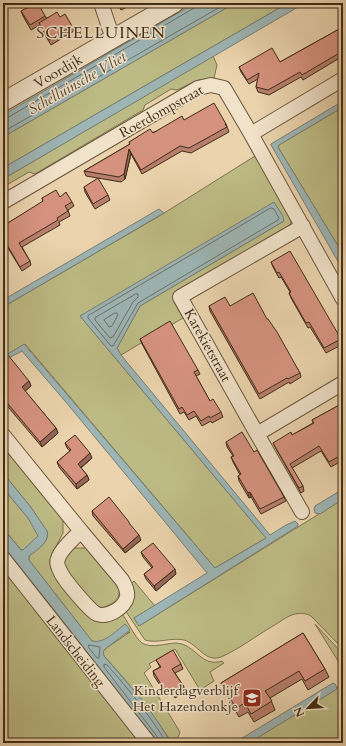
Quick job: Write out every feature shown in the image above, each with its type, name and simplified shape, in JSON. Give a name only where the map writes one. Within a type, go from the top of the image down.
[{"type":"street","points":[[101,3],[113,39]]},
{"type":"street","name":"Voordijk","points":[[3,102],[175,3]]},
{"type":"street","points":[[343,79],[251,134],[343,299]]},
{"type":"street","name":"Roerdompstraat","points":[[3,202],[198,88],[211,85],[224,88],[251,134]]},
{"type":"street","name":"Karekietstraat","points":[[302,512],[180,297],[303,226]]},
{"type":"street","points":[[257,434],[343,382]]},
{"type":"street","points":[[3,435],[122,580],[126,588],[127,596],[124,603],[112,613],[104,615],[97,614],[91,610],[65,579],[58,566],[58,558],[64,549],[81,531]]},
{"type":"street","name":"Landscheiding","points":[[3,558],[149,743]]},
{"type":"shaded area","points":[[235,3],[288,3],[3,168],[3,137]]},
{"type":"shaded area","points":[[213,56],[217,65],[214,78],[198,80],[177,90],[171,89],[145,105],[143,110],[35,174],[29,172],[3,187],[3,179]]},
{"type":"shaded area","points":[[343,107],[343,254],[278,147]]},
{"type":"shaded area","points":[[255,156],[289,216],[291,222],[290,225],[175,296],[174,302],[183,318],[121,355],[117,348],[140,306],[284,221],[80,316],[266,538],[215,568],[25,344],[3,357],[3,307],[161,215]]},
{"type":"shaded area","points":[[3,447],[63,520],[63,533],[50,560],[51,569],[85,612],[121,612],[139,641],[146,645],[183,644],[203,659],[215,662],[222,661],[224,663],[210,672],[214,681],[200,690],[175,649],[149,664],[151,667],[144,673],[180,732],[176,743],[172,743],[140,698],[104,656],[103,652],[105,649],[130,632],[99,642],[92,641],[29,560],[29,556],[47,539],[47,531],[30,506],[3,473]]},
{"type":"shaded area","points":[[3,488],[28,518],[38,534],[37,539],[23,550],[21,550],[3,528]]},
{"type":"shaded area","points":[[343,499],[343,649],[312,617],[299,613],[286,618],[228,654],[215,658],[206,655],[184,640],[145,640],[125,610],[131,584],[134,581],[155,606],[134,618],[139,626]]},
{"type":"shaded area","points":[[73,548],[86,548],[118,585],[119,593],[114,602],[101,608],[91,603],[65,570],[63,562],[65,554]]},
{"type":"shaded area","points":[[3,567],[144,743],[3,743]]},
{"type":"shaded area","points":[[315,624],[343,654],[343,669]]},
{"type":"shaded area","points":[[343,684],[343,743],[249,743]]},
{"type":"water","name":"Schelluinsche Vliet","points":[[195,3],[235,3],[3,137],[3,115]]},
{"type":"water","points":[[288,3],[305,3],[3,179],[3,168]]},
{"type":"water","points":[[343,101],[343,107],[278,147],[343,254],[343,270],[271,144]]},
{"type":"water","points":[[274,202],[283,216],[284,221],[140,306],[117,348],[121,355],[270,535],[295,521],[298,526],[139,626],[134,618],[207,573],[22,351],[3,361],[3,357],[24,344],[215,568],[266,538],[80,316]]},
{"type":"water","points":[[159,209],[164,213],[3,307],[3,300]]},
{"type":"water","points":[[3,473],[30,506],[47,531],[47,539],[29,556],[29,560],[92,641],[101,641],[105,639],[125,624],[130,630],[105,649],[103,652],[104,656],[143,701],[171,743],[157,743],[3,546],[3,528],[21,550],[23,550],[38,536],[28,518],[3,488]]},
{"type":"water","points":[[343,489],[343,499],[320,514],[315,513],[315,506]]},
{"type":"water","points":[[333,683],[337,689],[249,743],[234,743]]},
{"type":"building","points":[[38,3],[45,16],[30,25],[21,11]]},
{"type":"building","points":[[118,3],[125,3],[120,6]]},
{"type":"building","points":[[57,12],[60,17],[65,14],[72,26],[49,40],[39,23]]},
{"type":"building","points":[[343,24],[343,51],[302,75],[300,72],[268,90],[256,87],[259,73],[247,80],[239,67],[272,48],[280,62],[341,28],[341,25]]},
{"type":"building","points":[[214,103],[227,127],[189,148],[180,146],[141,170],[129,149],[124,174],[119,177],[84,171],[130,144],[129,142],[150,129],[153,133],[182,116],[184,120]]},
{"type":"building","points":[[98,178],[108,195],[93,204],[84,187]]},
{"type":"building","points":[[56,190],[60,197],[66,192],[72,202],[65,206],[68,211],[57,218],[58,220],[19,243],[30,261],[20,267],[6,243],[3,245],[3,226],[43,201],[42,198]]},
{"type":"building","points":[[290,251],[341,339],[324,348],[309,322],[306,323],[289,293],[291,292],[271,262]]},
{"type":"building","points":[[253,293],[300,373],[288,379],[287,378],[259,394],[209,306],[225,297],[230,306]]},
{"type":"building","points":[[170,321],[198,370],[194,372],[210,401],[213,399],[221,412],[210,418],[209,416],[201,421],[194,411],[187,415],[182,407],[179,409],[140,339]]},
{"type":"building","points":[[8,355],[29,381],[22,387],[56,428],[40,442],[3,398],[3,360]]},
{"type":"building","points":[[343,403],[343,454],[329,462],[319,446],[290,464],[303,486],[299,488],[273,443],[291,432],[292,435],[314,423],[312,420]]},
{"type":"building","points":[[242,432],[254,452],[257,450],[284,497],[260,509],[238,476],[241,474],[231,457],[234,456],[226,442]]},
{"type":"building","points":[[75,435],[90,453],[78,464],[87,475],[76,484],[57,462],[71,450],[65,443]]},
{"type":"building","points":[[109,497],[139,535],[123,549],[92,511]]},
{"type":"building","points":[[153,543],[175,569],[154,586],[144,574],[153,567],[141,552]]},
{"type":"building","points":[[303,633],[325,669],[305,681],[299,671],[265,691],[272,701],[251,714],[245,703],[236,708],[221,683]]},
{"type":"building","points":[[173,650],[181,664],[172,669],[184,687],[174,693],[170,688],[165,691],[153,671],[161,667],[156,660]]},
{"type":"place","name":"Kinderdagverblijf Het Hazendonkje","points":[[252,698]]},
{"type":"district","name":"SCHELLUINEN","points":[[101,32]]}]
